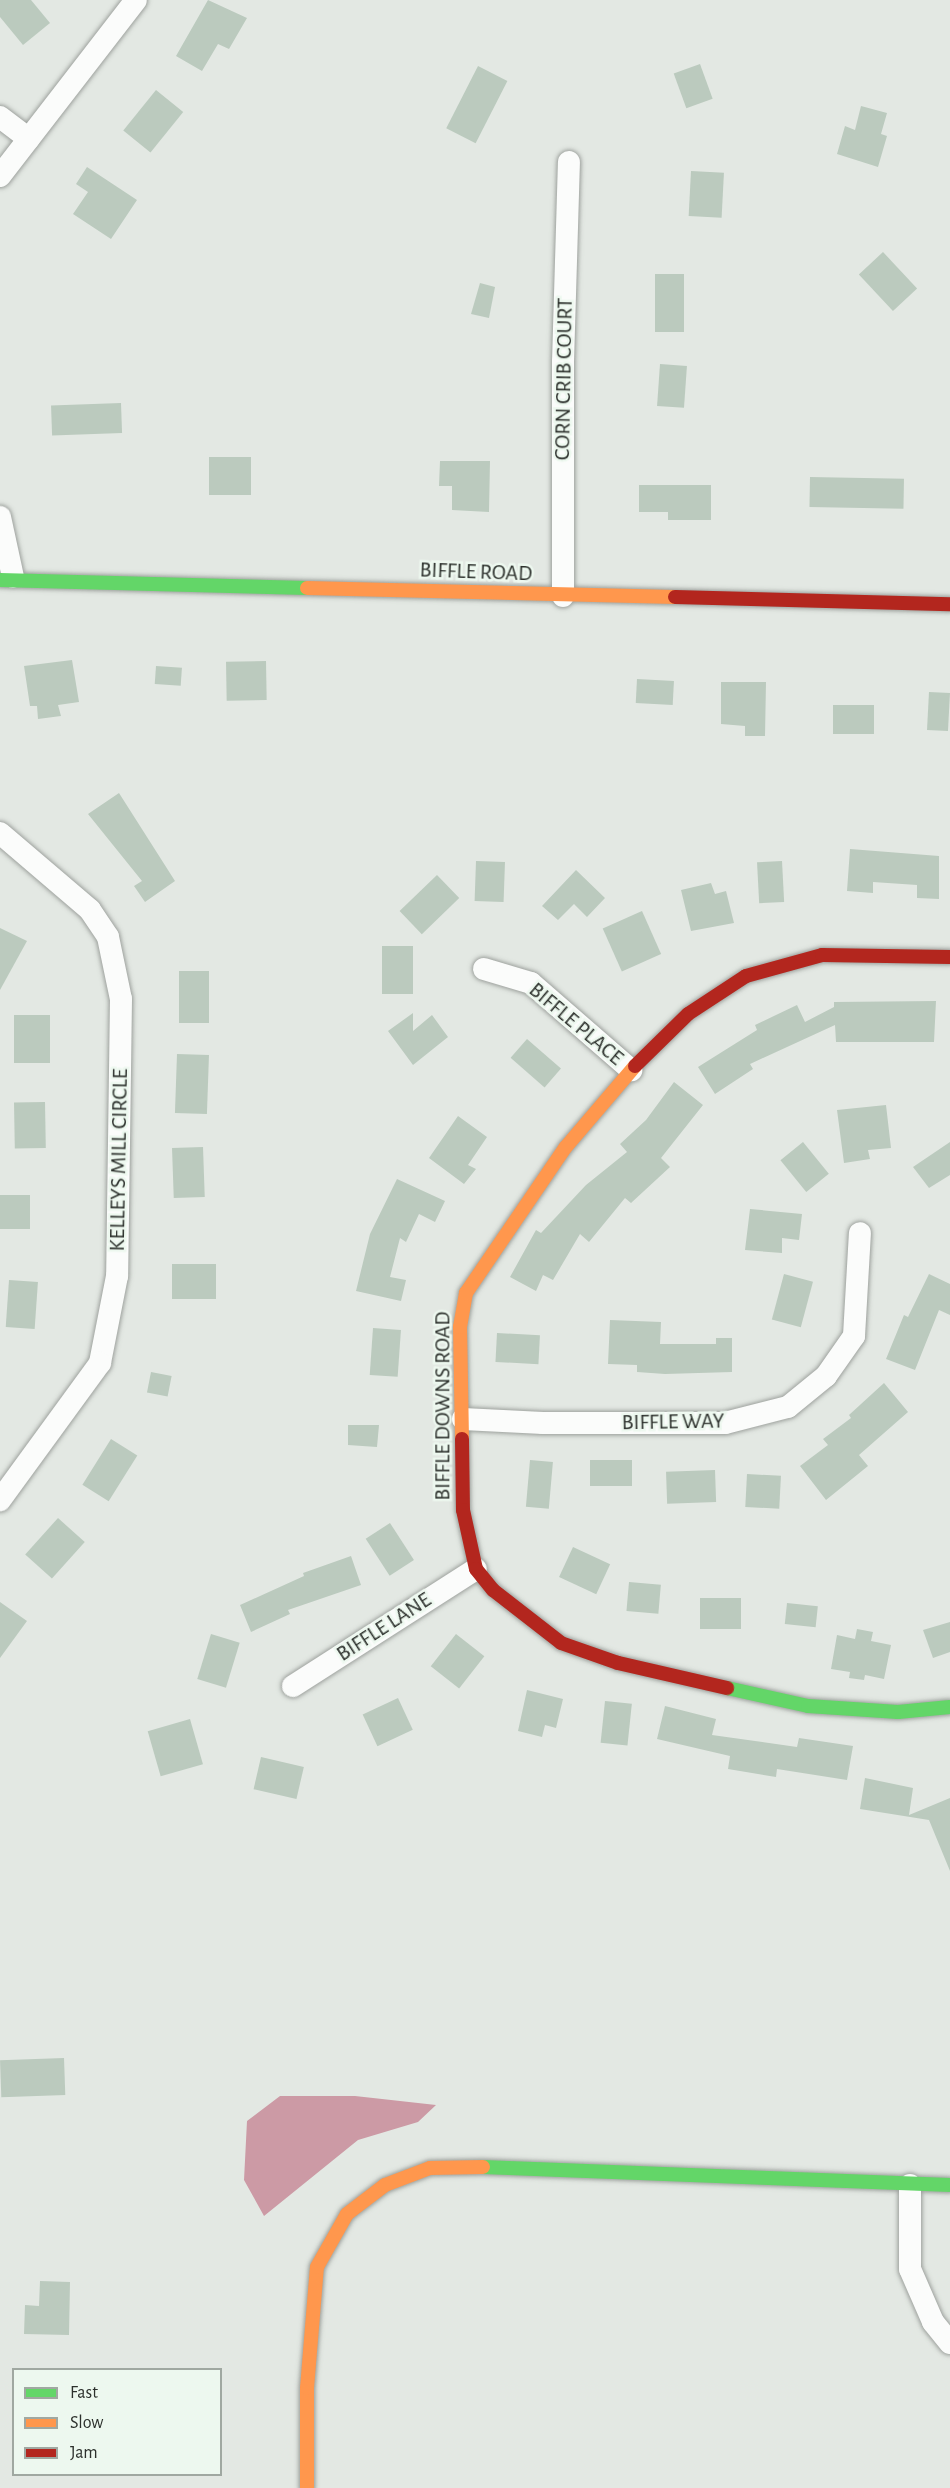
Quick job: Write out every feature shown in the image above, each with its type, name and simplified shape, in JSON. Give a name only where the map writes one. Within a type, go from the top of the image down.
[{"type":"street","points":[[0,176],[136,0]]},
{"type":"street","points":[[0,117],[29,139]]},
{"type":"street","name":"CORN CRIB COURT","points":[[563,596],[563,362],[569,162]]},
{"type":"street","points":[[0,517],[7,578]]},
{"type":"street","name":"BIFFLE ROAD","points":[[7,578],[563,596],[950,604]]},
{"type":"street","name":"KELLEYS MILL CIRCLE","points":[[0,833],[90,910],[108,937],[121,999],[117,1276],[100,1363],[0,1500]]},
{"type":"street","name":"BIFFLE DOWNS ROAD","points":[[950,957],[822,955],[746,976],[688,1014],[631,1070],[565,1148],[466,1293],[460,1327],[463,1510],[476,1569],[493,1590],[561,1643],[618,1663],[808,1706],[898,1712],[950,1707]]},
{"type":"street","name":"BIFFLE PLACE","points":[[484,969],[531,983],[631,1070]]},
{"type":"street","name":"BIFFLE WAY","points":[[463,1419],[543,1423],[725,1423],[788,1407],[826,1376],[854,1336],[860,1233]]},
{"type":"street","name":"BIFFLE LANE","points":[[293,1686],[476,1569]]},
{"type":"street","points":[[307,2488],[307,2388],[317,2267],[347,2214],[385,2185],[430,2168],[478,2167],[910,2185],[950,2184]]},
{"type":"street","points":[[910,2185],[910,2269],[933,2322],[950,2343]]},
{"type":"shaded area","points":[[280,2096],[355,2096],[436,2105],[418,2122],[358,2140],[264,2216],[244,2180],[247,2121]]},
{"type":"building","points":[[0,0],[31,0],[50,23],[23,45],[0,17]]},
{"type":"building","points":[[208,0],[247,18],[229,49],[218,44],[202,71],[176,56]]},
{"type":"building","points":[[700,64],[713,99],[686,108],[674,74]]},
{"type":"building","points":[[478,66],[507,81],[476,143],[446,128]]},
{"type":"building","points":[[156,90],[183,112],[150,152],[123,130]]},
{"type":"building","points":[[861,106],[887,113],[881,134],[887,136],[878,167],[837,154],[845,126],[855,130]]},
{"type":"building","points":[[87,167],[137,200],[111,239],[73,214],[88,192],[76,184]]},
{"type":"building","points":[[691,171],[724,173],[722,218],[689,216]]},
{"type":"building","points":[[883,252],[917,289],[893,311],[859,275]]},
{"type":"building","points":[[655,274],[684,274],[684,332],[655,332]]},
{"type":"building","points":[[480,283],[495,287],[489,318],[471,314]]},
{"type":"building","points":[[660,364],[687,366],[684,408],[657,406]]},
{"type":"building","points":[[121,403],[122,433],[52,435],[51,405]]},
{"type":"building","points":[[209,457],[251,457],[251,495],[209,495]]},
{"type":"building","points":[[440,461],[490,461],[489,512],[452,510],[452,486],[439,486]]},
{"type":"building","points":[[810,477],[904,479],[903,509],[809,507]]},
{"type":"building","points":[[639,485],[711,485],[711,520],[668,520],[668,512],[639,512]]},
{"type":"building","points":[[72,660],[79,702],[58,705],[61,716],[38,719],[37,706],[30,706],[24,666]]},
{"type":"building","points":[[266,661],[267,700],[227,701],[226,662]]},
{"type":"building","points":[[156,666],[182,668],[181,686],[155,684]]},
{"type":"building","points":[[637,679],[674,681],[673,705],[636,703]]},
{"type":"building","points":[[721,682],[766,682],[765,736],[745,736],[745,726],[721,724]]},
{"type":"building","points":[[929,692],[950,693],[948,731],[927,730]]},
{"type":"building","points":[[833,705],[874,705],[874,734],[833,734]]},
{"type":"building","points":[[119,793],[175,881],[145,902],[134,886],[142,881],[88,814]]},
{"type":"building","points":[[850,849],[939,856],[939,899],[917,898],[917,885],[873,882],[873,893],[847,891]]},
{"type":"building","points":[[476,861],[505,862],[504,902],[475,901]]},
{"type":"building","points":[[782,861],[784,902],[759,903],[757,862]]},
{"type":"building","points":[[576,870],[605,898],[587,917],[574,904],[558,920],[542,906]]},
{"type":"building","points":[[437,875],[459,898],[422,934],[400,911]]},
{"type":"building","points":[[711,883],[715,894],[726,891],[734,923],[691,931],[681,890]]},
{"type":"building","points":[[642,911],[661,954],[622,971],[603,928]]},
{"type":"building","points":[[0,928],[27,941],[0,990]]},
{"type":"building","points":[[382,946],[413,946],[413,994],[382,994]]},
{"type":"building","points":[[179,971],[209,971],[209,1023],[179,1023]]},
{"type":"building","points":[[936,1001],[934,1042],[836,1042],[835,1025],[750,1064],[753,1069],[715,1094],[698,1067],[757,1030],[755,1025],[797,1005],[805,1022],[834,1007],[834,1002]]},
{"type":"building","points":[[413,1013],[413,1031],[432,1015],[448,1037],[413,1065],[388,1031]]},
{"type":"building","points":[[14,1015],[50,1015],[50,1063],[14,1063]]},
{"type":"building","points":[[527,1039],[561,1069],[545,1087],[511,1058]]},
{"type":"building","points":[[177,1054],[209,1055],[207,1114],[175,1113]]},
{"type":"building","points":[[674,1082],[703,1105],[661,1158],[670,1167],[631,1203],[625,1198],[589,1242],[580,1234],[553,1280],[543,1275],[536,1291],[510,1277],[536,1230],[541,1233],[586,1185],[627,1152],[620,1144],[646,1120]]},
{"type":"building","points":[[45,1102],[46,1148],[15,1149],[14,1103]]},
{"type":"building","points":[[886,1105],[891,1148],[868,1150],[870,1159],[844,1163],[837,1110]]},
{"type":"building","points":[[458,1116],[487,1137],[468,1165],[476,1169],[464,1184],[429,1158]]},
{"type":"building","points":[[803,1142],[829,1174],[806,1192],[780,1160]]},
{"type":"building","points":[[950,1142],[950,1175],[929,1188],[913,1167]]},
{"type":"building","points":[[203,1147],[205,1197],[174,1198],[172,1148]]},
{"type":"building","points":[[397,1179],[445,1201],[435,1222],[419,1214],[406,1242],[400,1238],[390,1277],[406,1280],[401,1301],[356,1291],[370,1234]]},
{"type":"building","points":[[0,1195],[30,1195],[30,1229],[0,1229]]},
{"type":"building","points":[[750,1209],[802,1214],[799,1240],[782,1238],[782,1253],[745,1250]]},
{"type":"building","points":[[172,1264],[216,1264],[216,1299],[172,1299]]},
{"type":"building","points":[[784,1274],[813,1282],[801,1327],[772,1319]]},
{"type":"building","points":[[929,1274],[950,1284],[950,1315],[939,1310],[915,1370],[886,1359],[904,1315],[908,1317]]},
{"type":"building","points":[[9,1280],[38,1282],[35,1329],[6,1327]]},
{"type":"building","points":[[610,1320],[661,1322],[660,1344],[716,1344],[716,1338],[732,1338],[732,1372],[665,1374],[637,1372],[637,1365],[608,1364]]},
{"type":"building","points":[[373,1328],[401,1330],[398,1377],[370,1375]]},
{"type":"building","points":[[497,1333],[540,1335],[538,1364],[495,1362]]},
{"type":"building","points":[[151,1372],[172,1376],[168,1397],[147,1393]]},
{"type":"building","points":[[884,1383],[908,1412],[859,1455],[868,1466],[826,1500],[800,1466],[828,1445],[823,1439],[851,1418],[849,1415]]},
{"type":"building","points":[[348,1425],[379,1425],[377,1447],[348,1445]]},
{"type":"building","points":[[111,1439],[137,1455],[109,1501],[82,1485]]},
{"type":"building","points":[[530,1460],[553,1462],[549,1509],[526,1507]]},
{"type":"building","points":[[590,1460],[632,1460],[632,1486],[590,1486]]},
{"type":"building","points":[[715,1470],[716,1502],[667,1504],[666,1472]]},
{"type":"building","points":[[747,1474],[781,1476],[779,1509],[745,1507]]},
{"type":"building","points":[[58,1518],[85,1542],[52,1579],[25,1554]]},
{"type":"building","points":[[390,1523],[414,1560],[390,1576],[366,1539]]},
{"type":"building","points":[[573,1547],[610,1564],[596,1594],[559,1577]]},
{"type":"building","points":[[351,1556],[361,1585],[288,1610],[290,1614],[251,1632],[240,1605],[304,1576],[303,1573]]},
{"type":"building","points":[[629,1582],[661,1585],[658,1614],[626,1611]]},
{"type":"building","points":[[700,1598],[741,1598],[741,1629],[700,1629]]},
{"type":"building","points":[[0,1602],[27,1621],[0,1658]]},
{"type":"building","points":[[787,1603],[818,1606],[816,1627],[785,1624]]},
{"type":"building","points":[[950,1622],[950,1652],[933,1658],[923,1630]]},
{"type":"building","points":[[857,1629],[873,1632],[871,1641],[891,1645],[884,1679],[865,1675],[864,1680],[849,1678],[850,1672],[831,1669],[837,1635],[855,1639]]},
{"type":"building","points":[[211,1634],[240,1643],[226,1688],[197,1679]]},
{"type":"building","points":[[456,1634],[484,1656],[459,1688],[431,1666]]},
{"type":"building","points":[[527,1690],[563,1699],[556,1728],[545,1725],[542,1737],[518,1731]]},
{"type":"building","points":[[398,1698],[413,1730],[377,1746],[363,1714]]},
{"type":"building","points":[[605,1701],[632,1704],[627,1746],[601,1743]]},
{"type":"building","points":[[665,1706],[716,1719],[712,1735],[797,1747],[799,1738],[853,1746],[847,1780],[777,1769],[776,1777],[728,1769],[730,1756],[657,1739]]},
{"type":"building","points":[[190,1719],[203,1764],[161,1776],[148,1731]]},
{"type":"building","points":[[261,1757],[304,1767],[296,1799],[254,1789]]},
{"type":"building","points":[[865,1778],[913,1788],[909,1815],[950,1798],[950,1871],[929,1820],[860,1809]]},
{"type":"building","points":[[64,2058],[65,2095],[1,2097],[0,2060]]},
{"type":"building","points":[[40,2281],[70,2282],[69,2335],[24,2334],[25,2305],[39,2306]]},
{"type":"traffic: fast","points":[[0,580],[307,588]]},
{"type":"traffic: fast","points":[[727,1688],[808,1706],[898,1712],[950,1707]]},
{"type":"traffic: fast","points":[[483,2167],[950,2185]]},
{"type":"traffic: slow","points":[[307,588],[675,597]]},
{"type":"traffic: slow","points":[[462,1439],[460,1327],[466,1293],[565,1148],[635,1066]]},
{"type":"traffic: slow","points":[[307,2488],[307,2388],[317,2267],[347,2214],[385,2185],[430,2168],[483,2167]]},
{"type":"traffic: jam","points":[[675,597],[950,604]]},
{"type":"traffic: jam","points":[[635,1066],[688,1014],[746,976],[822,955],[950,957]]},
{"type":"traffic: jam","points":[[462,1439],[463,1510],[476,1569],[493,1590],[561,1643],[618,1663],[727,1688]]}]
